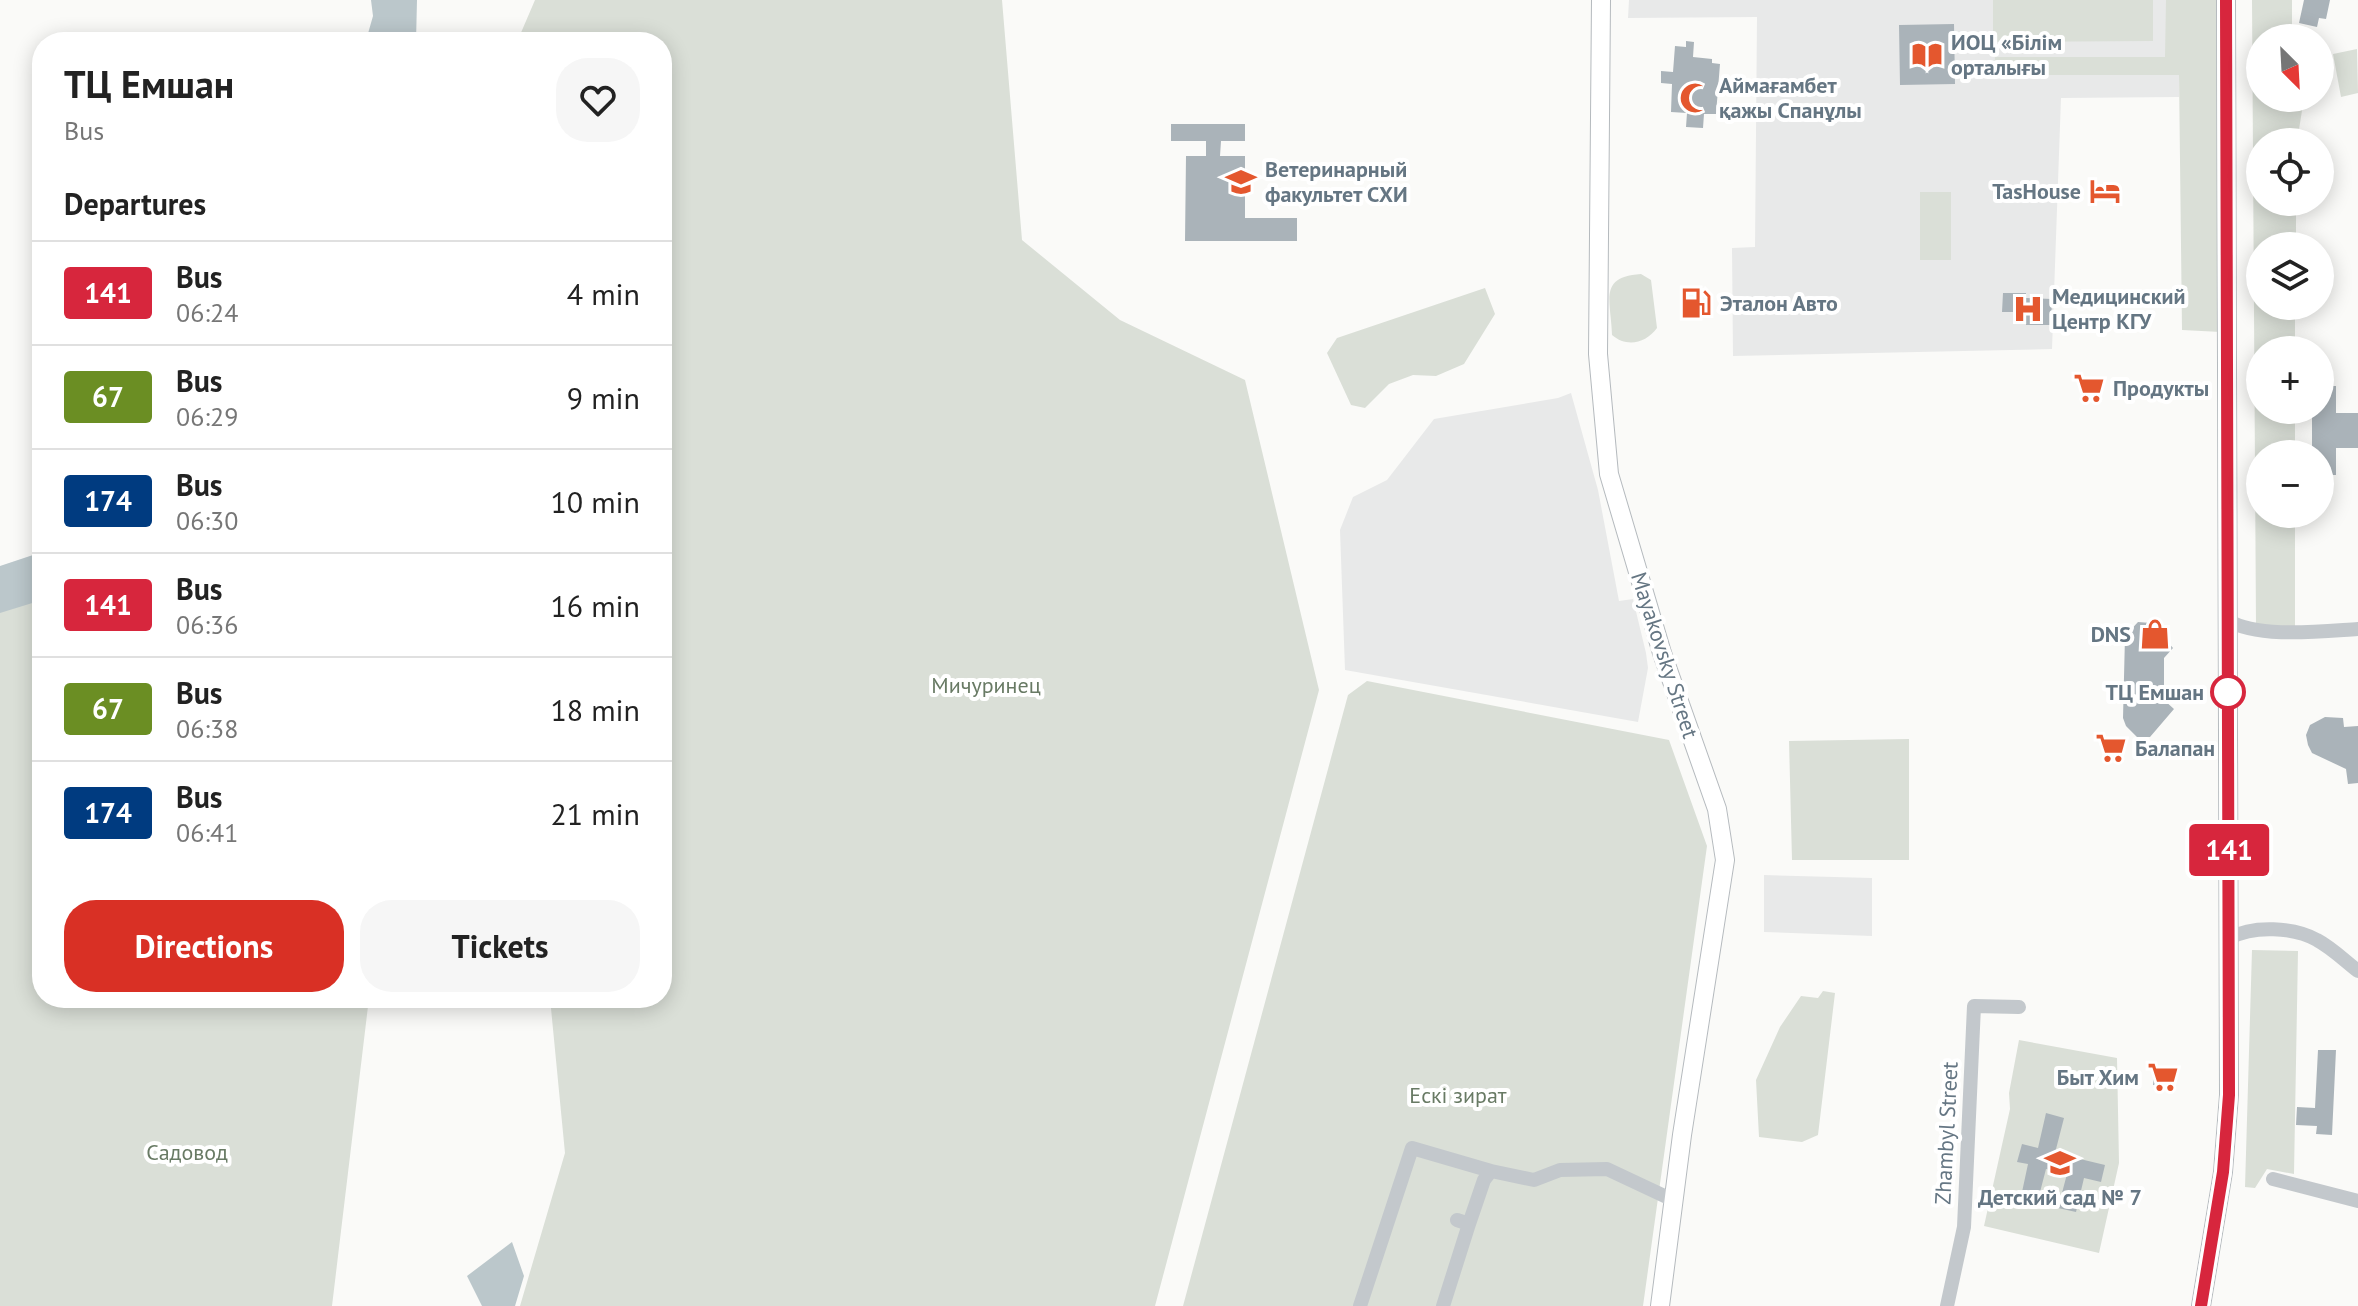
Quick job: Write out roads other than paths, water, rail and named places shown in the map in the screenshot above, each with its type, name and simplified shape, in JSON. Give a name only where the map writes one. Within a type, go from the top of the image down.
[{"type":"main road","name":"Mayakovsky Street","points":[[1601,0],[1598,354],[1609,474],[1662,653],[1717,809],[1725,860],[1673,1200],[1660,1306]]},
{"type":"main road","points":[[2212,1306],[2234,1173],[2240,1095],[2226,0]]},
{"type":"main road","points":[[2233,624],[2238,0]]},
{"type":"main road","points":[[2201,1306],[2223,1172],[2236,935]]},
{"type":"street","points":[[2233,624],[2295,631],[2358,629]]},
{"type":"street","points":[[2236,935],[2283,930],[2316,939],[2358,971]]},
{"type":"street","name":"Zhambyl Street","points":[[1947,1306],[1964,1227],[1974,1006],[2019,1007]]},
{"type":"street","points":[[1360,1306],[1412,1148],[1534,1180],[1560,1170],[1607,1169],[1673,1200]]},
{"type":"street","points":[[1443,1306],[1463,1222],[1491,1171]]},
{"type":"street","points":[[2273,1179],[2358,1201]]},
{"type":"place","name":"ИОЦ «Білім орталығы","points":[[1927,55]]},
{"type":"place","name":"Аймағамбет қажы Спанұлы","points":[[1695,98]]},
{"type":"place","name":"Ветеринарный факультет СХИ","points":[[1241,182]]},
{"type":"place","name":"TasHouse","points":[[2105,191]]},
{"type":"place","name":"Эталон Авто","points":[[1696,303]]},
{"type":"place","name":"Медицинский Центр КГУ","points":[[2028,309]]},
{"type":"place","name":"Продукты","points":[[2089,388]]},
{"type":"place","name":"DNS","points":[[2155,634]]},
{"type":"place","name":"ТЦ Емшан","points":[[2228,692]]},
{"type":"place","name":"Балапан","points":[[2111,748]]},
{"type":"place","name":"Быт Хим","points":[[2163,1077]]},
{"type":"place","name":"Детский сад № 7","points":[[2060,1163]]},
{"type":"park label","name":"Мичуринец","points":[[986,685]]},
{"type":"park label","name":"Ескі зират","points":[[1458,1095]]},
{"type":"park label","name":"Садовод","points":[[187,1152]]}]
